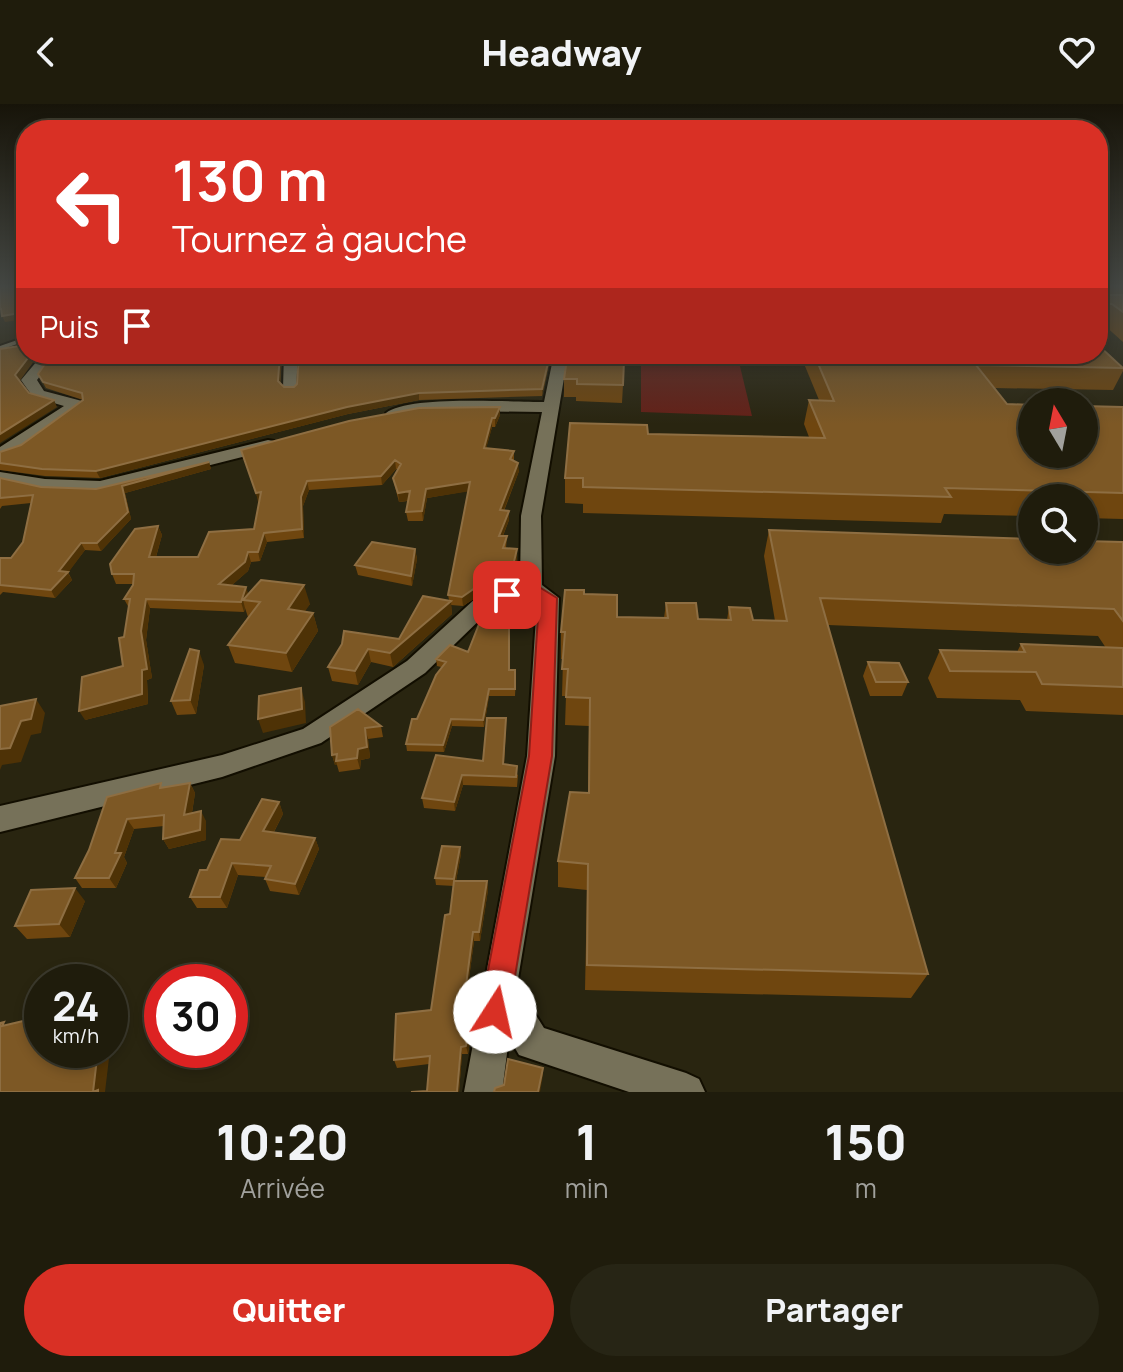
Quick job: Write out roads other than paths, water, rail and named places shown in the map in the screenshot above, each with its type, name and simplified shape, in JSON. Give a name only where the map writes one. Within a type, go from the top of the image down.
[{"type":"street","points":[[0,453],[17,446],[76,404],[38,394],[29,380],[42,364]]},
{"type":"street","points":[[291,364],[291,388]]},
{"type":"street","points":[[531,588],[531,516],[559,364]]},
{"type":"street","points":[[377,416],[420,408],[553,407]]},
{"type":"street","points":[[0,477],[45,485],[100,487],[282,441]]},
{"type":"street","points":[[0,819],[222,766],[312,736],[416,667],[484,603],[531,588],[548,598],[541,756],[483,1092]]},
{"type":"street","points":[[499,988],[532,1042],[686,1092]]}]
